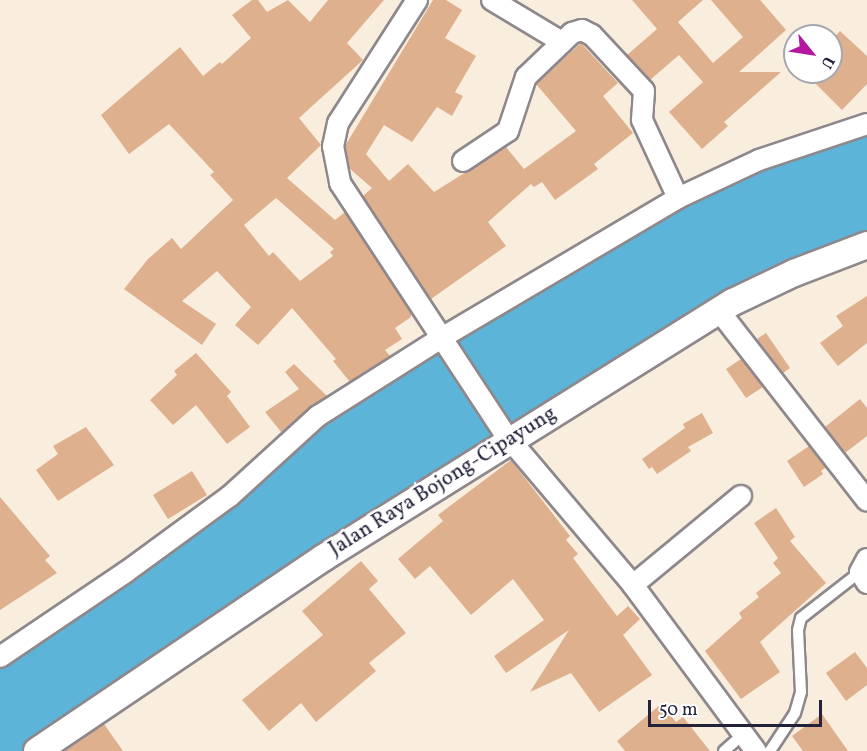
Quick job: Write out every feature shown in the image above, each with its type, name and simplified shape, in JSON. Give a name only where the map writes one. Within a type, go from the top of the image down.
[{"type":"street","points":[[417,0],[338,123],[333,146],[340,183],[507,436],[633,585],[745,733],[756,751]]},
{"type":"street","points":[[492,0],[562,42]]},
{"type":"street","points":[[463,161],[508,131],[521,82],[562,42],[582,30],[592,35],[644,91],[642,120],[678,198]]},
{"type":"street","points":[[0,657],[230,496],[318,416],[443,337],[678,198],[759,160],[849,127],[867,124]]},
{"type":"street","name":"Jalan Raya Bojong-Cipayung","points":[[37,751],[507,436],[720,312],[794,273],[867,245]]},
{"type":"street","points":[[720,312],[867,501]]},
{"type":"street","points":[[633,585],[741,496]]},
{"type":"lane","points":[[770,751],[795,712],[801,692],[798,630],[801,618],[865,571]]},
{"type":"lane","points":[[724,751],[745,733]]},
{"type":"water","points":[[867,124],[867,245],[794,273],[37,751],[0,751],[0,657],[125,573],[318,416],[678,198]]},
{"type":"building","points":[[252,0],[258,0],[267,12],[288,0],[310,22],[328,0],[384,0],[347,43],[363,60],[299,118],[321,145],[287,178],[335,220],[345,212],[411,313],[411,317],[395,328],[402,339],[385,350],[390,356],[350,382],[333,361],[336,359],[292,308],[258,345],[235,325],[251,307],[217,271],[182,301],[216,324],[202,345],[124,289],[148,259],[172,238],[181,249],[233,200],[210,175],[214,172],[169,124],[129,154],[101,115],[180,47],[203,76],[220,62],[222,64],[251,38],[232,15]],"holes":[[[276,198],[334,249],[330,252],[333,256],[300,281],[273,252],[269,256],[244,225]]]},
{"type":"building","points":[[433,0],[446,0],[462,10],[445,38],[476,56],[455,92],[463,96],[452,116],[437,107],[412,142],[384,125],[366,154],[389,181],[408,164],[434,192],[506,147],[524,169],[576,131],[536,84],[581,43],[618,83],[603,96],[633,133],[594,164],[598,169],[555,200],[542,182],[534,187],[531,184],[488,222],[506,246],[431,299],[363,196],[372,188],[349,168],[345,146]]},
{"type":"building","points":[[632,0],[703,0],[678,22],[713,63],[743,37],[711,0],[760,0],[783,27],[783,33],[739,72],[781,72],[724,122],[728,126],[702,149],[669,112],[703,82],[679,55],[650,80],[627,55],[657,29]]},
{"type":"building","points":[[843,34],[867,56],[867,84],[842,110],[816,84],[843,84]]},
{"type":"building","points":[[867,296],[867,343],[838,366],[820,343],[843,326],[836,316]]},
{"type":"building","points":[[766,333],[790,368],[783,373],[757,339]]},
{"type":"building","points":[[196,353],[231,392],[227,396],[250,427],[227,444],[196,405],[173,425],[150,400],[177,375],[174,371]]},
{"type":"building","points":[[741,359],[763,387],[746,398],[726,369]]},
{"type":"building","points":[[294,364],[327,396],[282,433],[265,412],[299,389],[285,372]]},
{"type":"building","points":[[860,399],[867,408],[867,436],[845,453],[825,427]]},
{"type":"building","points":[[702,413],[713,433],[688,447],[691,451],[657,474],[652,467],[649,469],[642,459],[685,428],[683,424]]},
{"type":"building","points":[[86,427],[114,465],[58,501],[36,470],[58,454],[53,446]]},
{"type":"building","points":[[809,446],[826,467],[821,471],[823,474],[804,487],[787,461]]},
{"type":"building","points":[[511,460],[570,536],[566,540],[578,554],[573,558],[617,616],[628,606],[640,619],[623,635],[652,675],[599,712],[571,673],[530,692],[569,630],[506,673],[494,656],[544,620],[513,579],[471,615],[430,566],[415,579],[398,559],[443,521],[438,515]]},
{"type":"building","points":[[192,471],[207,495],[168,519],[153,495]]},
{"type":"building","points":[[0,497],[50,556],[45,560],[57,573],[0,610]]},
{"type":"building","points":[[776,508],[795,537],[790,541],[826,583],[760,642],[780,672],[741,699],[705,651],[742,618],[739,613],[759,597],[756,593],[781,573],[773,563],[778,558],[754,523]]},
{"type":"building","points":[[361,561],[378,581],[369,589],[406,633],[369,663],[376,671],[316,722],[301,703],[269,731],[242,700],[323,635],[302,611]]},
{"type":"building","points":[[855,652],[867,668],[867,685],[846,701],[826,673]]},
{"type":"building","points":[[661,704],[676,722],[683,717],[710,751],[625,751],[617,741]]},
{"type":"building","points":[[822,714],[848,751],[803,751],[792,736]]},
{"type":"building","points":[[104,724],[123,751],[64,751]]}]
